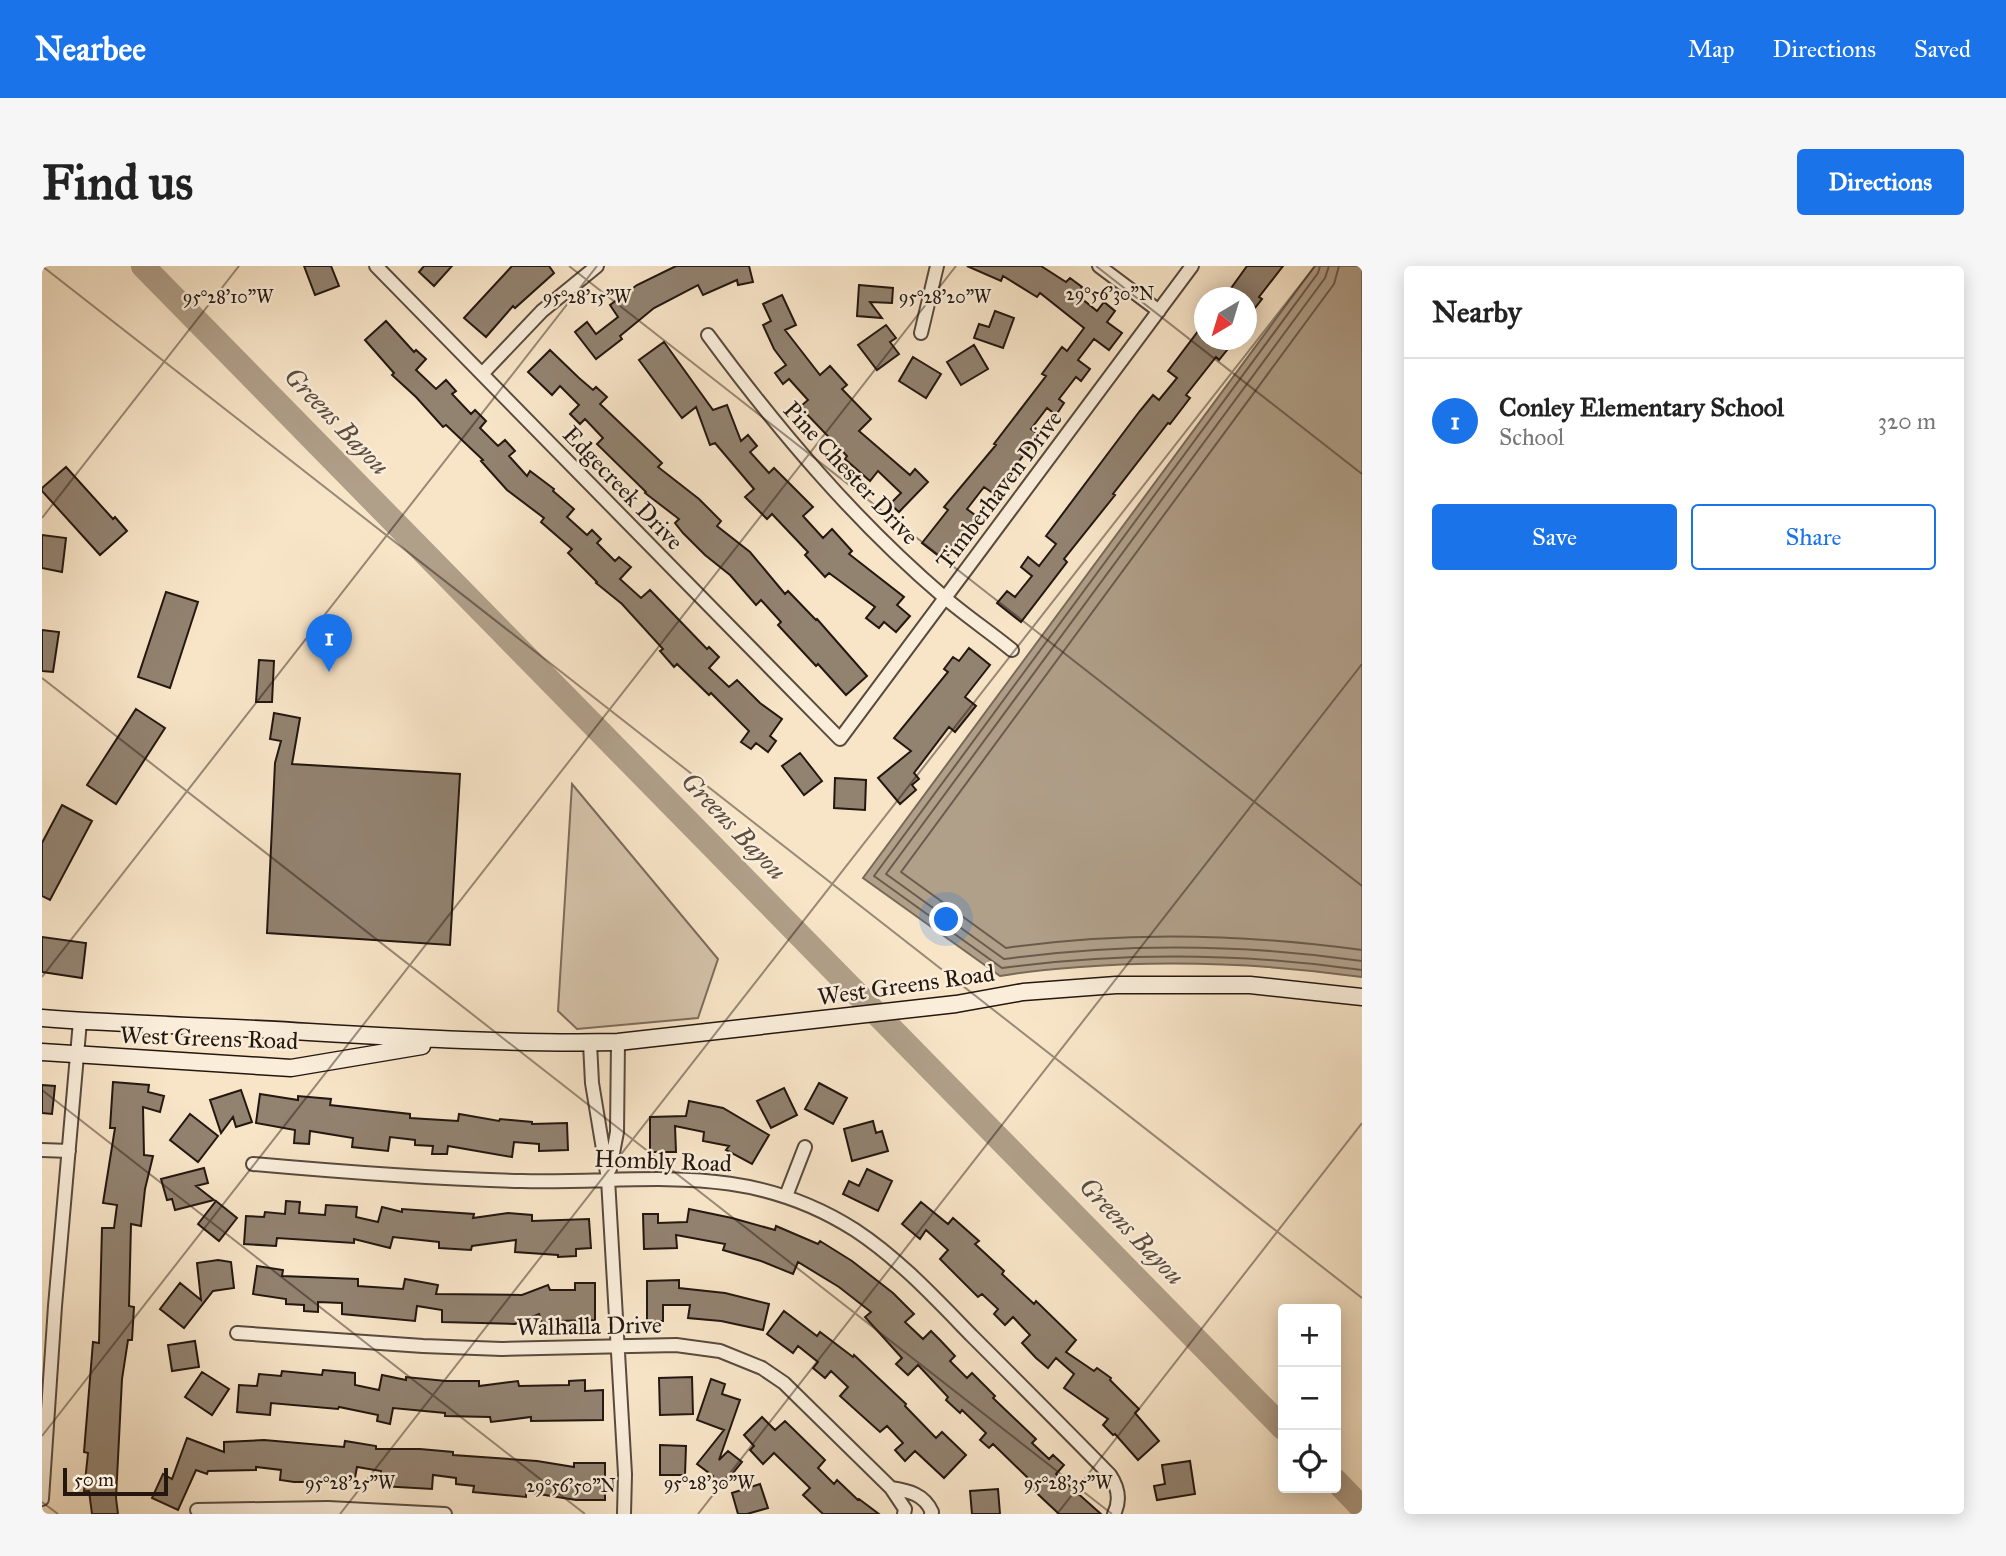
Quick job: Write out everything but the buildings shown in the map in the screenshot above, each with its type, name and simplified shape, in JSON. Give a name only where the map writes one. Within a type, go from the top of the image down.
[{"type":"main road","name":"West Greens Road","points":[[42,1018],[456,1040],[590,1043],[956,1004],[1023,992],[1116,985],[1250,985],[1362,997]]},
{"type":"main road","name":"West Greens Road","points":[[42,1052],[291,1068],[456,1040]]},
{"type":"street","name":"Edgecreek Drive","points":[[376,266],[840,739]]},
{"type":"street","points":[[482,374],[542,311],[597,266]]},
{"type":"street","points":[[921,333],[937,266]]},
{"type":"street","points":[[1099,266],[1159,311]]},
{"type":"street","name":"Timberhaven Drive","points":[[840,739],[1192,266]]},
{"type":"street","name":"Pine Chester Drive","points":[[708,335],[795,448],[897,553],[945,598],[1013,650]]},
{"type":"street","points":[[42,1499],[49,1317],[69,1151],[80,1021]]},
{"type":"street","points":[[608,1179],[617,1132],[618,1042]]},
{"type":"street","points":[[590,1043],[592,1083],[608,1179],[625,1474],[624,1514]]},
{"type":"street","points":[[786,1196],[805,1147]]},
{"type":"street","points":[[42,1150],[69,1151]]},
{"type":"street","name":"Hombly Road","points":[[253,1164],[437,1178],[525,1181],[719,1180],[786,1196],[839,1220],[896,1261],[1097,1461],[1118,1487],[1117,1510],[1114,1514]]},
{"type":"street","name":"Walhalla Drive","points":[[237,1333],[502,1349],[697,1346],[741,1357],[784,1383],[891,1488]]},
{"type":"street","points":[[891,1488],[905,1510],[904,1514]]},
{"type":"street","points":[[891,1488],[914,1492],[928,1503],[931,1514]]},
{"type":"street","points":[[197,1510],[328,1508],[445,1514]]},
{"type":"shaded area","points":[[572,784],[718,959],[698,1018],[577,1029],[558,1011]]},
{"type":"water","points":[[1315,266],[1362,266],[1362,977],[1257,966],[1186,964],[1080,967],[1000,976],[863,878],[1253,350],[1257,350],[1257,345]]},
{"type":"waterway","name":"Greens Bayou","points":[[143,266],[1278,1423]]},
{"type":"waterway","name":"Greens Bayou","points":[[1341,1486],[1362,1508]]},
{"type":"place","name":"Conley Elementary School","points":[[329,672]]}]
